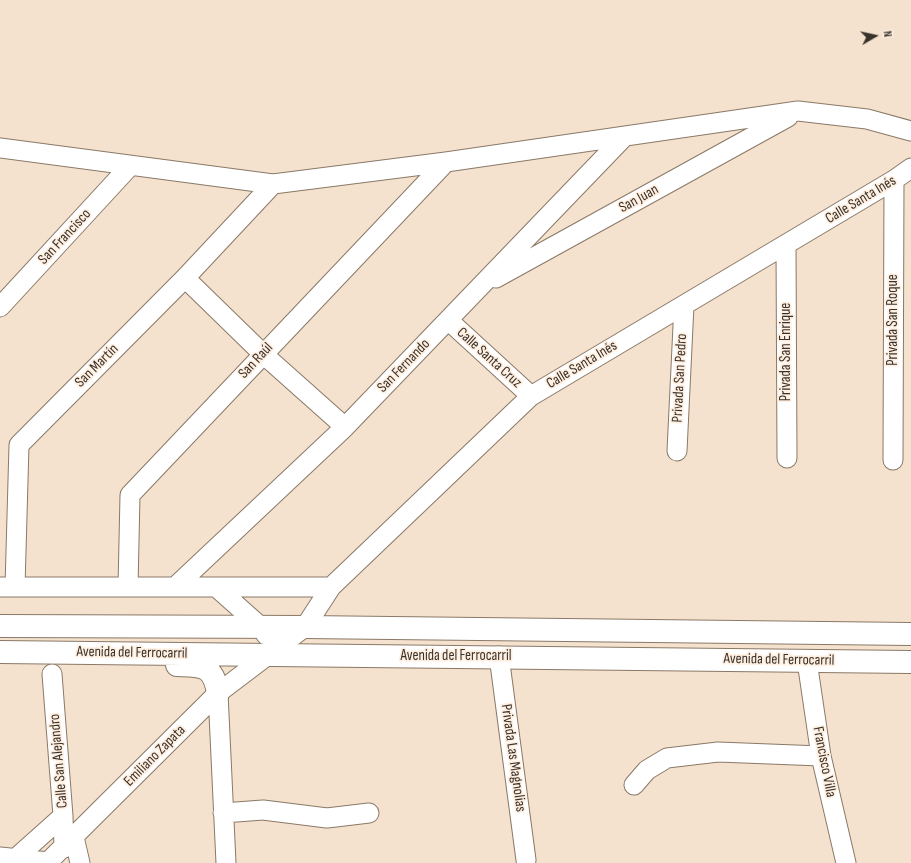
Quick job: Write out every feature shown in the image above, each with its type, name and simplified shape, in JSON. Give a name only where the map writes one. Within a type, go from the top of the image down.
[{"type":"street","points":[[0,148],[273,184],[446,162],[798,111],[867,119],[911,131]]},
{"type":"street","name":"San Juan","points":[[480,288],[798,111]]},
{"type":"street","name":"San Fernando","points":[[175,587],[345,427],[625,136]]},
{"type":"street","name":"San Raúl","points":[[128,588],[130,496],[446,162]]},
{"type":"street","name":"San Francisco","points":[[0,307],[130,166]]},
{"type":"street","name":"Calle Santa Inés","points":[[268,655],[305,627],[331,587],[531,396],[786,245],[894,180],[911,168]]},
{"type":"street","name":"Privada San Roque","points":[[893,460],[894,180]]},
{"type":"street","name":"San Martín","points":[[7,587],[19,445],[185,278],[273,184]]},
{"type":"street","name":"Privada San Enrique","points":[[786,245],[787,458]]},
{"type":"street","points":[[185,278],[263,354],[345,427]]},
{"type":"street","name":"Privada San Pedro","points":[[677,451],[684,305]]},
{"type":"street","name":"Calle Santa Cruz","points":[[448,320],[531,396]]},
{"type":"street","points":[[7,587],[331,587]]},
{"type":"street","points":[[216,587],[261,627],[270,642],[268,655]]},
{"type":"street","name":"Avenida del Ferrocarril","points":[[0,626],[305,627],[911,634]]},
{"type":"street","name":"Avenida del Ferrocarril","points":[[0,652],[499,656],[911,662]]},
{"type":"street","points":[[101,652],[132,663],[203,666],[212,674],[218,693],[226,863]]},
{"type":"street","name":"Emiliano Zapata","points":[[48,862],[69,843],[218,693],[268,655]]},
{"type":"street","name":"Privada Las Magnolias","points":[[499,656],[526,860]]},
{"type":"street","name":"Francisco Villa","points":[[807,661],[821,756],[846,863]]},
{"type":"street","name":"Calle San Alejandro","points":[[52,674],[64,816],[69,843],[80,863]]},
{"type":"street","points":[[634,785],[647,770],[667,758],[718,752],[821,756]]},
{"type":"street","points":[[223,812],[263,810],[327,818],[369,813]]},
{"type":"street","points":[[8,858],[64,816]]},
{"type":"street","points":[[8,858],[48,862]]}]
